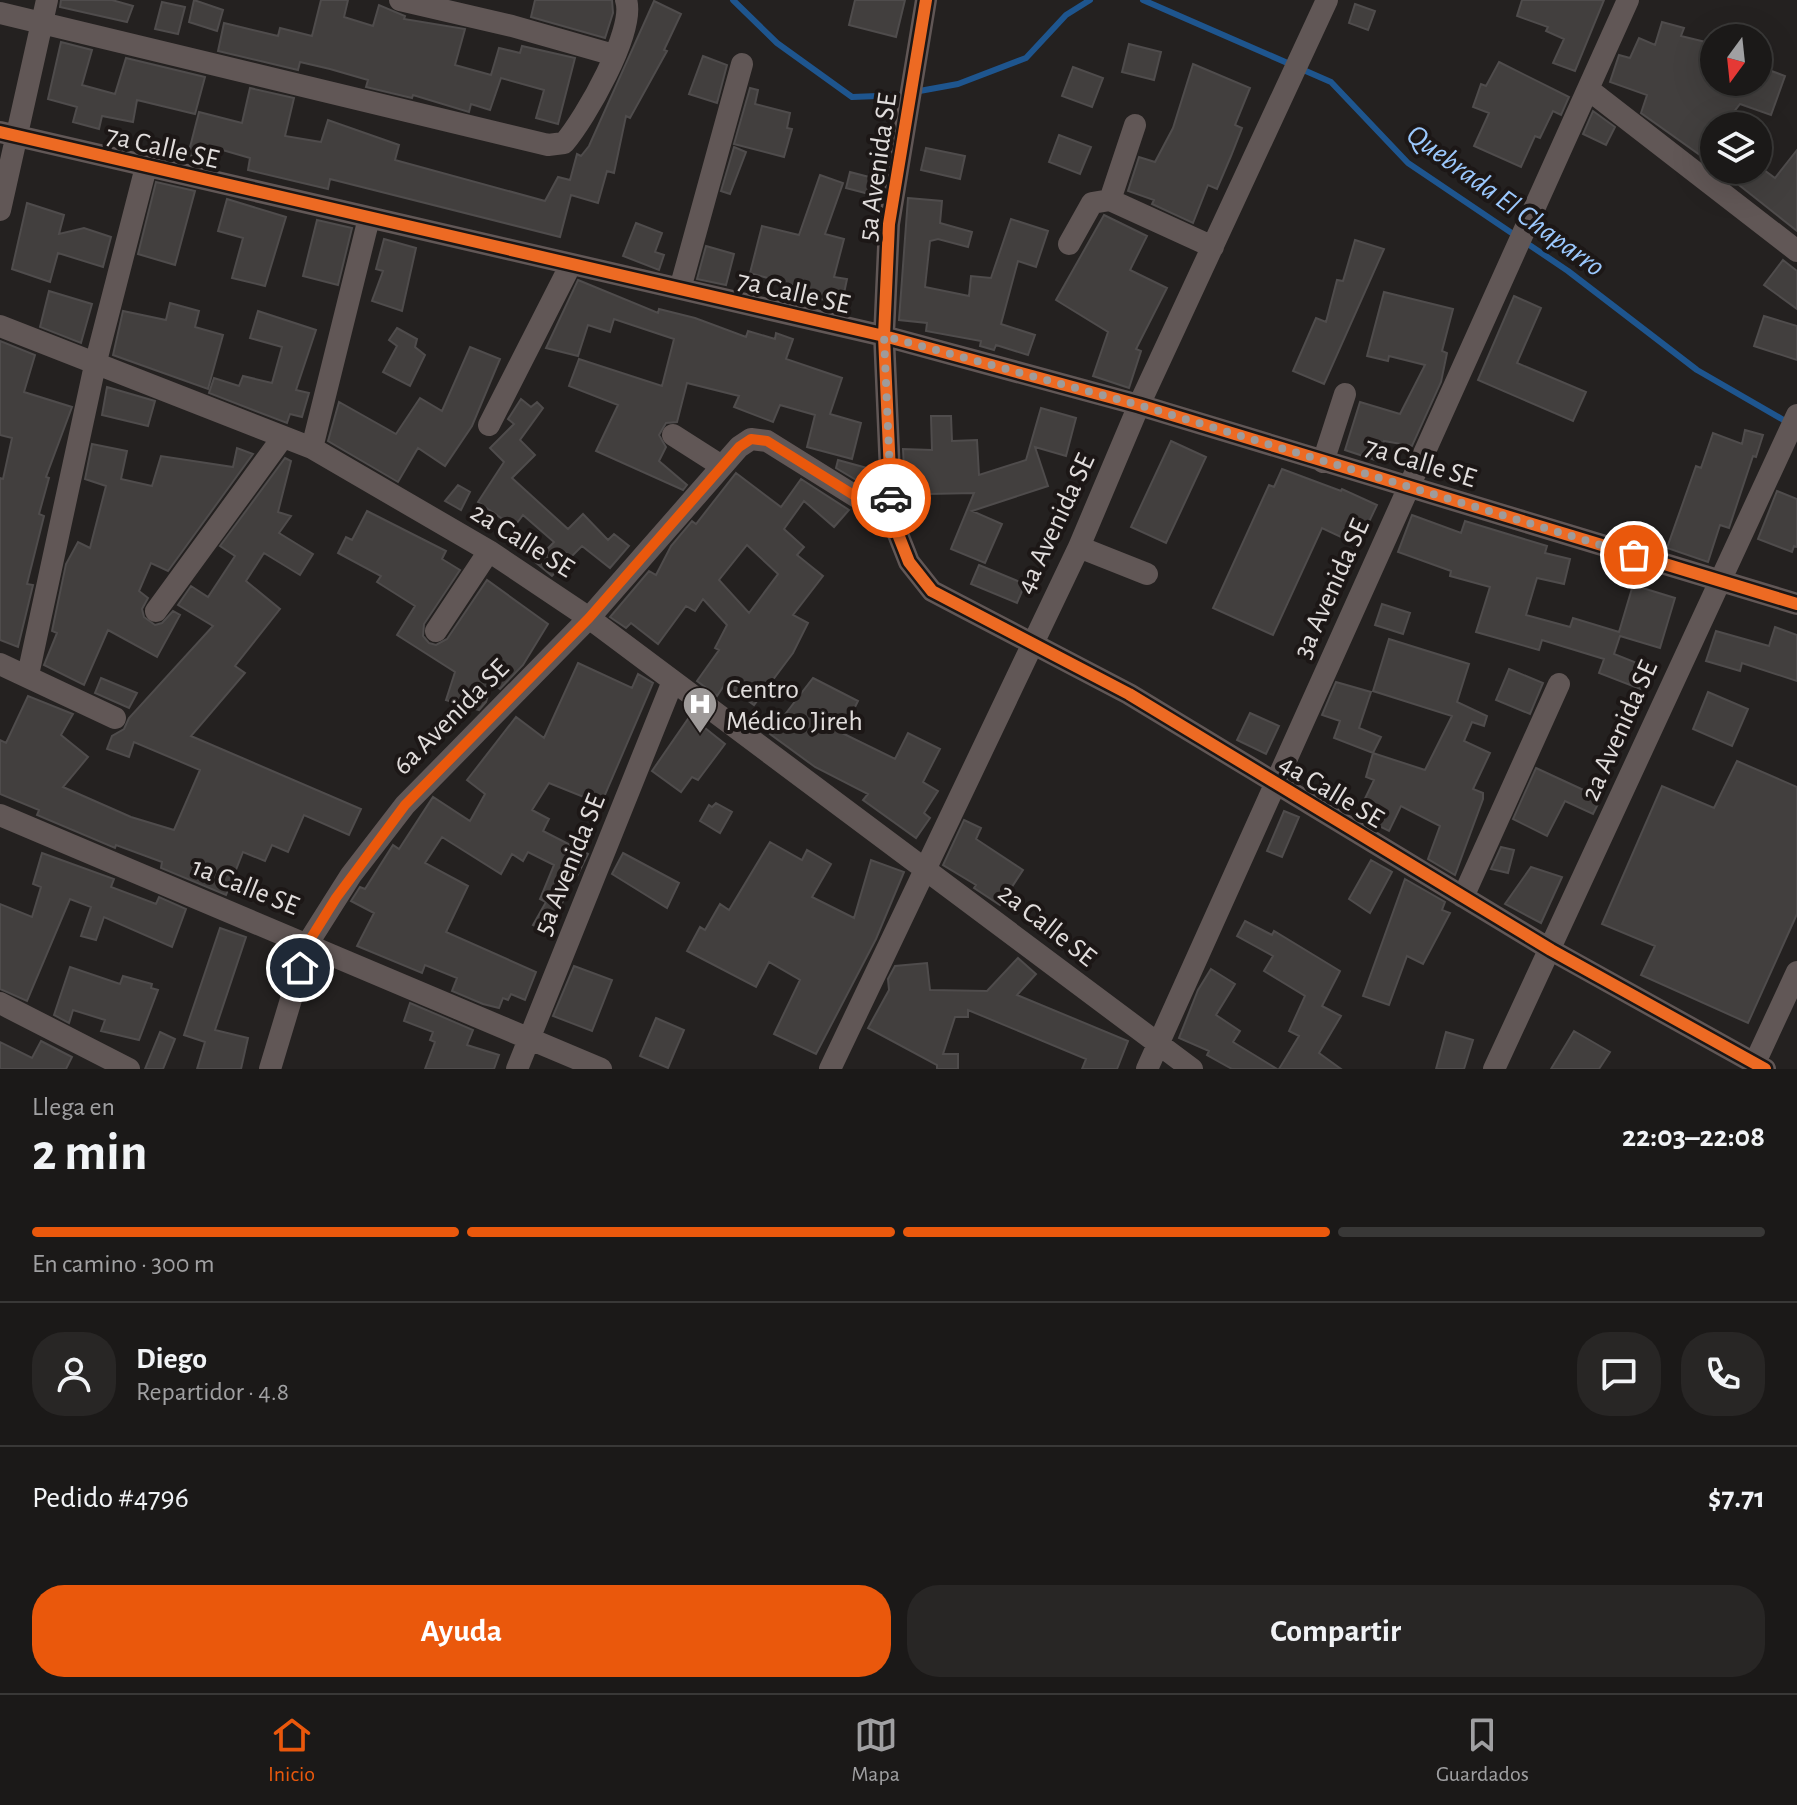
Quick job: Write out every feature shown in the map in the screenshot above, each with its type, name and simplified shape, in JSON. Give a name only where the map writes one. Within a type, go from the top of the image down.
[{"type":"street","points":[[0,210],[8,134],[47,0]]},
{"type":"street","points":[[400,0],[512,26],[614,55]]},
{"type":"street","points":[[0,13],[548,145],[564,143],[576,129],[624,35],[629,9],[626,0]]},
{"type":"street","name":"5a Avenida SE","points":[[894,526],[884,336],[889,224],[926,0]]},
{"type":"street","name":"4a Avenida SE","points":[[830,1069],[1031,642],[1079,547],[1139,405],[1327,0]]},
{"type":"street","name":"3a Avenida SE","points":[[1147,1069],[1628,0]]},
{"type":"street","points":[[680,289],[742,64]]},
{"type":"street","points":[[1588,89],[1797,251]]},
{"type":"street","points":[[1110,200],[1135,125]]},
{"type":"street","name":"7a Calle SE","points":[[8,134],[884,336],[1139,405],[1408,489],[1797,604]]},
{"type":"street","points":[[28,675],[95,365],[146,167]]},
{"type":"street","points":[[1069,244],[1092,203],[1110,200],[1213,247]]},
{"type":"street","points":[[312,448],[369,218]]},
{"type":"street","points":[[489,425],[571,264]]},
{"type":"street","name":"2a Calle SE","points":[[0,326],[312,448],[489,551],[589,618],[925,868],[1157,1046],[1192,1069]]},
{"type":"street","points":[[1323,462],[1345,394]]},
{"type":"street","name":"2a Avenida SE","points":[[1494,1069],[1797,415]]},
{"type":"street","points":[[673,435],[720,465]]},
{"type":"street","points":[[156,611],[283,437]]},
{"type":"street","name":"6a Avenida SE","points":[[270,1069],[308,943],[351,875],[405,805],[589,618],[720,465],[739,447],[751,439],[767,441],[894,526]]},
{"type":"street","name":"4a Calle SE","points":[[894,526],[909,562],[932,591],[1129,694],[1551,950],[1757,1067]]},
{"type":"street","points":[[1079,547],[1147,574]]},
{"type":"street","points":[[436,631],[489,551]]},
{"type":"street","points":[[0,664],[115,718]]},
{"type":"street","name":"5a Avenida SE","points":[[517,1069],[673,681]]},
{"type":"street","points":[[1463,897],[1559,684]]},
{"type":"street","name":"1a Calle SE","points":[[0,815],[601,1069]]},
{"type":"street","points":[[1757,1067],[1797,972]]},
{"type":"street","points":[[0,1003],[129,1069]]},
{"type":"building","points":[[61,0],[112,0],[133,6],[127,22],[60,7]]},
{"type":"building","points":[[194,0],[223,10],[217,31],[189,22]]},
{"type":"building","points":[[321,0],[348,0],[344,17],[373,26],[379,5],[405,16],[404,19],[465,29],[455,65],[491,75],[499,48],[520,53],[522,46],[575,58],[558,124],[536,118],[544,90],[501,78],[490,110],[471,104],[469,112],[413,95],[412,98],[366,87],[368,80],[330,69],[300,62],[298,70],[218,51],[224,23],[278,36],[280,28],[312,36]]},
{"type":"building","points":[[535,0],[612,0],[613,13],[605,38],[531,17]]},
{"type":"building","points":[[855,0],[905,0],[896,37],[849,25]]},
{"type":"building","points":[[1522,0],[1604,0],[1575,71],[1553,63],[1564,39],[1546,31],[1548,27],[1517,16]]},
{"type":"building","points":[[654,1],[681,14],[664,50],[667,51],[630,118],[626,116],[614,173],[607,171],[598,203],[571,195],[560,237],[330,179],[328,189],[248,170],[250,158],[219,149],[215,162],[188,155],[199,112],[242,123],[250,88],[294,98],[285,136],[321,142],[328,120],[399,145],[395,160],[545,201],[558,177],[570,180],[577,154],[581,156],[589,146]]},
{"type":"building","points":[[162,2],[185,7],[178,34],[155,29]]},
{"type":"building","points":[[1355,4],[1375,11],[1368,30],[1349,23]]},
{"type":"building","points":[[1662,22],[1684,28],[1681,36],[1700,41],[1700,96],[1772,96],[1772,71],[1785,76],[1772,112],[1740,104],[1734,112],[1700,112],[1700,155],[1641,113],[1647,95],[1610,82],[1619,55],[1630,58],[1639,38],[1655,45]]},
{"type":"building","points":[[61,42],[92,50],[82,85],[115,94],[126,58],[205,77],[195,114],[137,100],[133,122],[102,116],[99,129],[73,122],[77,107],[48,99]]},
{"type":"building","points":[[1129,44],[1161,52],[1154,80],[1122,72]]},
{"type":"building","points":[[703,56],[727,65],[717,103],[689,94]]},
{"type":"building","points":[[1499,62],[1569,97],[1561,115],[1553,111],[1540,138],[1535,136],[1521,167],[1474,146],[1489,113],[1473,107],[1481,84],[1486,86]]},
{"type":"building","points":[[1193,64],[1250,88],[1235,125],[1242,128],[1231,156],[1217,189],[1208,185],[1193,223],[1152,204],[1154,200],[1128,191],[1139,157],[1155,162],[1173,128]]},
{"type":"building","points":[[1073,67],[1103,78],[1092,107],[1062,96]]},
{"type":"building","points":[[750,88],[758,90],[755,104],[790,113],[787,128],[792,129],[784,157],[734,144]]},
{"type":"building","points":[[1593,111],[1615,127],[1606,145],[1583,134]]},
{"type":"building","points":[[1059,135],[1091,147],[1080,174],[1049,162]]},
{"type":"building","points":[[734,147],[746,152],[730,194],[721,191]]},
{"type":"building","points":[[926,148],[965,156],[960,179],[921,170]]},
{"type":"building","points":[[1797,150],[1797,231],[1738,184],[1772,184],[1772,176],[1775,178]]},
{"type":"building","points":[[850,172],[873,178],[869,194],[846,188]]},
{"type":"building","points":[[820,175],[843,183],[825,234],[844,239],[834,277],[847,279],[842,303],[794,294],[796,286],[750,273],[762,226],[799,235]]},
{"type":"building","points":[[156,182],[195,191],[175,265],[138,254]]},
{"type":"building","points":[[908,198],[942,201],[940,223],[972,232],[968,247],[938,239],[930,241],[925,287],[969,296],[971,276],[991,278],[1011,219],[1048,231],[1036,267],[1018,261],[1001,324],[1035,335],[1028,355],[996,345],[994,350],[980,346],[981,341],[926,331],[927,323],[899,320]]},
{"type":"building","points":[[227,199],[286,217],[265,286],[232,278],[243,238],[218,231]]},
{"type":"building","points":[[27,203],[64,215],[59,234],[84,228],[111,237],[103,267],[58,253],[50,282],[12,269]]},
{"type":"building","points":[[1104,215],[1147,236],[1130,270],[1167,288],[1136,349],[1141,351],[1129,388],[1093,376],[1108,332],[1056,300]]},
{"type":"building","points":[[317,220],[352,228],[338,285],[303,276]]},
{"type":"building","points":[[636,223],[662,233],[655,252],[664,255],[659,270],[623,256]]},
{"type":"building","points":[[384,239],[416,248],[402,311],[372,301],[383,271],[376,269]]},
{"type":"building","points":[[1355,240],[1384,249],[1324,384],[1293,371],[1316,318],[1326,322],[1337,280],[1343,281]]},
{"type":"building","points":[[706,246],[734,254],[726,285],[697,279]]},
{"type":"building","points":[[1783,260],[1797,271],[1797,309],[1764,285]]},
{"type":"building","points":[[578,280],[658,313],[659,309],[695,318],[746,337],[748,331],[775,339],[776,333],[793,339],[786,359],[842,378],[830,414],[861,423],[852,459],[807,447],[815,415],[780,405],[773,422],[734,407],[739,396],[687,383],[677,422],[666,423],[659,435],[666,447],[659,461],[687,485],[683,490],[596,451],[618,405],[569,386],[579,359],[662,386],[674,339],[614,319],[610,332],[588,325],[578,356],[546,348]]},
{"type":"building","points":[[49,291],[92,304],[81,343],[40,327]]},
{"type":"building","points":[[1384,292],[1453,309],[1442,351],[1447,353],[1441,382],[1412,446],[1384,441],[1378,461],[1345,450],[1360,402],[1400,414],[1425,365],[1389,356],[1388,361],[1367,356]]},
{"type":"building","points":[[1514,296],[1541,308],[1517,363],[1586,392],[1573,421],[1478,380]]},
{"type":"building","points":[[170,303],[199,311],[195,327],[223,335],[208,389],[113,355],[123,311],[166,320]]},
{"type":"building","points":[[258,311],[316,330],[296,390],[309,393],[302,417],[290,414],[287,423],[209,393],[214,378],[239,386],[243,376],[272,383],[282,347],[250,338]]},
{"type":"building","points":[[1764,316],[1797,326],[1797,360],[1754,346]]},
{"type":"building","points":[[397,328],[417,339],[415,347],[425,355],[410,386],[383,372],[397,346],[389,340]]},
{"type":"building","points":[[0,341],[35,355],[24,392],[72,407],[46,477],[49,478],[39,514],[44,516],[27,584],[33,585],[18,647],[0,640],[0,478],[3,479],[12,438],[0,435]]},
{"type":"building","points":[[470,347],[500,359],[472,426],[445,466],[418,448],[398,482],[328,441],[339,402],[396,434],[420,398],[442,411]]},
{"type":"building","points":[[107,387],[155,401],[148,426],[102,415]]},
{"type":"building","points":[[521,399],[531,407],[537,402],[543,408],[520,440],[535,455],[512,478],[568,529],[583,514],[608,540],[614,534],[629,546],[610,568],[582,546],[552,576],[535,562],[554,542],[523,515],[514,527],[478,502],[504,462],[490,448],[514,424],[508,419]]},
{"type":"building","points":[[1041,408],[1076,418],[1066,456],[1035,447],[1048,486],[972,511],[1002,524],[985,563],[951,549],[974,493],[928,494],[928,490],[905,489],[903,449],[932,450],[931,416],[951,416],[952,441],[977,440],[979,475],[1026,460]]},
{"type":"building","points":[[1745,430],[1763,435],[1729,528],[1720,525],[1708,562],[1667,548],[1696,466],[1701,468],[1713,433],[1742,444]]},
{"type":"building","points":[[1171,441],[1206,457],[1166,543],[1131,527]]},
{"type":"building","points":[[92,444],[127,451],[121,479],[152,486],[161,456],[233,467],[237,448],[253,454],[168,571],[151,563],[139,591],[148,598],[142,609],[144,617],[155,625],[162,623],[173,611],[180,615],[157,657],[108,630],[84,685],[44,665],[57,633],[52,631],[66,564],[78,542],[90,548],[106,486],[85,479]]},
{"type":"building","points":[[285,458],[291,461],[278,512],[291,516],[279,533],[313,554],[300,575],[264,553],[246,581],[280,609],[235,666],[245,673],[191,736],[361,809],[349,835],[304,815],[288,852],[272,845],[265,861],[243,852],[226,895],[161,868],[162,862],[116,845],[115,848],[37,815],[39,810],[0,794],[0,740],[6,743],[28,696],[73,714],[61,735],[88,757],[63,787],[131,817],[174,830],[200,770],[134,742],[129,757],[107,749],[112,736],[124,729],[129,718],[213,626],[178,605],[191,586],[208,597],[235,556],[220,546]]},
{"type":"building","points":[[838,460],[867,468],[863,484],[836,468]]},
{"type":"building","points":[[1282,469],[1342,489],[1377,505],[1358,545],[1322,528],[1273,635],[1213,608],[1269,485],[1274,487]]},
{"type":"building","points":[[736,473],[781,507],[801,479],[849,510],[834,527],[804,501],[784,529],[804,547],[797,555],[823,576],[793,615],[808,623],[793,653],[754,705],[725,684],[717,696],[697,681],[719,650],[715,648],[727,625],[703,599],[695,611],[686,606],[658,644],[631,623],[626,628],[610,617],[649,571],[656,575],[671,546],[692,521],[696,524]],"holes":[[[747,545],[778,574],[749,613],[719,580]]]},
{"type":"building","points":[[458,485],[470,492],[461,510],[445,501]]},
{"type":"building","points":[[1777,491],[1797,499],[1797,547],[1794,546],[1792,552],[1758,539]]},
{"type":"building","points":[[367,511],[446,551],[442,559],[460,570],[424,624],[423,636],[429,643],[436,645],[447,639],[487,580],[548,624],[523,665],[500,689],[492,683],[486,702],[479,710],[446,700],[455,672],[397,635],[415,606],[377,582],[381,576],[338,553],[346,537],[352,540]]},
{"type":"building","points":[[1412,515],[1461,533],[1465,521],[1547,546],[1545,553],[1570,559],[1564,584],[1537,578],[1526,615],[1570,627],[1573,618],[1619,632],[1633,585],[1675,598],[1660,648],[1620,636],[1614,654],[1652,669],[1643,690],[1599,673],[1604,659],[1542,640],[1539,650],[1476,632],[1490,587],[1450,576],[1451,571],[1398,552]]},
{"type":"building","points":[[979,565],[1025,584],[1017,603],[971,584]]},
{"type":"building","points":[[1382,604],[1410,613],[1403,634],[1375,625]]},
{"type":"building","points":[[1775,627],[1797,635],[1797,681],[1742,663],[1740,671],[1706,661],[1716,631],[1769,646]]},
{"type":"building","points":[[1389,639],[1469,664],[1457,702],[1487,716],[1484,726],[1472,722],[1464,741],[1490,753],[1473,789],[1483,793],[1483,799],[1455,875],[1428,859],[1440,826],[1401,806],[1389,831],[1357,815],[1374,780],[1366,777],[1373,753],[1425,770],[1452,716],[1373,691]]},
{"type":"building","points":[[578,663],[632,688],[638,674],[653,683],[601,804],[549,783],[532,810],[549,819],[543,831],[588,854],[577,876],[574,875],[550,932],[533,925],[546,902],[540,899],[554,865],[528,852],[523,861],[512,854],[501,874],[442,837],[425,863],[468,886],[446,932],[536,972],[525,1000],[511,994],[508,1000],[503,998],[499,1008],[483,1004],[452,991],[457,978],[425,965],[422,973],[357,946],[374,913],[351,901],[360,887],[365,889],[393,845],[399,849],[433,797],[470,821],[485,794],[467,780],[516,717],[544,738]]},
{"type":"building","points":[[1509,669],[1543,683],[1530,714],[1496,700]]},
{"type":"building","points":[[101,678],[137,693],[129,708],[95,693]]},
{"type":"building","points":[[813,678],[858,701],[842,733],[895,759],[908,733],[940,749],[923,782],[938,791],[924,813],[930,818],[916,838],[863,800],[868,794],[815,767],[770,734]]},
{"type":"building","points":[[1336,682],[1371,692],[1359,728],[1381,737],[1373,753],[1334,738],[1340,721],[1322,715]]},
{"type":"building","points":[[1708,692],[1748,709],[1732,746],[1693,729]]},
{"type":"building","points":[[1250,713],[1279,726],[1266,754],[1237,740]]},
{"type":"building","points":[[690,716],[725,744],[698,780],[692,777],[681,792],[652,771]]},
{"type":"building","points":[[1737,761],[1797,787],[1797,914],[1748,1023],[1641,975],[1655,946],[1602,924],[1662,786],[1714,808]]},
{"type":"building","points":[[1536,768],[1601,798],[1593,814],[1565,801],[1547,836],[1513,819]]},
{"type":"building","points":[[716,803],[732,812],[720,833],[700,821],[709,805],[712,807]]},
{"type":"building","points":[[1284,811],[1299,817],[1282,857],[1267,851]]},
{"type":"building","points":[[964,820],[981,828],[976,839],[1023,870],[1000,905],[974,888],[976,885],[943,865]]},
{"type":"building","points":[[770,842],[802,860],[807,850],[831,864],[812,897],[854,918],[871,860],[904,872],[876,939],[816,1054],[774,1034],[800,980],[769,962],[756,987],[687,951],[700,927],[705,930],[720,904],[729,910]]},
{"type":"building","points":[[1501,847],[1514,850],[1508,873],[1491,869]]},
{"type":"building","points":[[42,853],[114,879],[111,887],[156,904],[159,897],[186,909],[172,947],[104,917],[96,940],[81,936],[91,907],[70,899],[27,1001],[0,989],[0,904],[32,917],[41,887],[33,884]]},
{"type":"building","points":[[623,853],[679,883],[667,908],[612,874]]},
{"type":"building","points":[[1371,860],[1392,872],[1370,913],[1349,899]]},
{"type":"building","points":[[1531,867],[1562,877],[1541,923],[1505,904]]},
{"type":"building","points":[[1405,879],[1445,902],[1442,910],[1450,913],[1423,964],[1407,956],[1389,1005],[1363,996]]},
{"type":"building","points":[[1245,921],[1272,935],[1274,931],[1340,971],[1322,1006],[1341,1016],[1319,1053],[1341,1069],[1279,1069],[1299,1036],[1289,1031],[1305,996],[1264,971],[1273,956],[1237,936]]},
{"type":"building","points":[[220,928],[246,937],[215,1030],[248,1038],[241,1069],[197,1069],[205,1042],[184,1035]]},
{"type":"building","points":[[1018,958],[1036,974],[1017,995],[1128,1041],[1117,1069],[1082,1069],[1086,1059],[968,1010],[968,1017],[955,1017],[943,1054],[958,1054],[958,1069],[937,1069],[937,1065],[868,1028],[889,990],[888,979],[895,966],[927,963],[930,990],[987,991]]},
{"type":"building","points":[[574,966],[612,980],[592,1031],[553,1016]]},
{"type":"building","points":[[70,967],[120,984],[123,976],[152,984],[151,988],[158,990],[139,1040],[101,1031],[105,1020],[73,1010],[69,1023],[54,1015]]},
{"type":"building","points":[[1211,969],[1235,984],[1216,1015],[1240,1031],[1233,1042],[1277,1069],[1232,1069],[1207,1055],[1209,1051],[1179,1038],[1198,990]]},
{"type":"building","points":[[410,1003],[473,1030],[467,1045],[499,1055],[494,1069],[425,1069],[435,1042],[430,1040],[433,1032],[404,1021]]},
{"type":"building","points":[[656,1018],[684,1030],[668,1068],[640,1056]]},
{"type":"building","points":[[1574,1031],[1610,1052],[1599,1069],[1551,1069]]},
{"type":"building","points":[[160,1032],[175,1039],[163,1069],[145,1069]]},
{"type":"building","points":[[1446,1032],[1473,1040],[1464,1069],[1436,1069]]},
{"type":"building","points":[[41,1041],[72,1057],[66,1069],[0,1069],[0,1042],[32,1058]]},
{"type":"waterway","name":"Quebrada El Chaparro","points":[[733,0],[777,43],[852,97],[904,95]]},
{"type":"waterway","name":"Quebrada El Chaparro","points":[[914,92],[958,84],[1026,58],[1066,15],[1090,0]]},
{"type":"waterway","name":"Quebrada El Chaparro","points":[[1143,0],[1331,82],[1408,163],[1568,271],[1697,370],[1787,422]]},
{"type":"cycle path","points":[[926,0],[889,224],[884,336],[892,519],[909,562],[932,591],[1129,694],[1551,950],[1765,1069]]},
{"type":"cycle path","points":[[0,132],[884,336],[1139,405],[1797,604]]},
{"type":"way so far","points":[[891,498],[884,336],[1139,405],[1634,555]]},
{"type":"place","name":"Centro Médico Jireh","points":[[700,735]]},
{"type":"route","points":[[300,968],[308,943],[336,898],[405,805],[589,618],[720,465],[739,447],[751,439],[767,441],[892,519],[891,498]]}]
